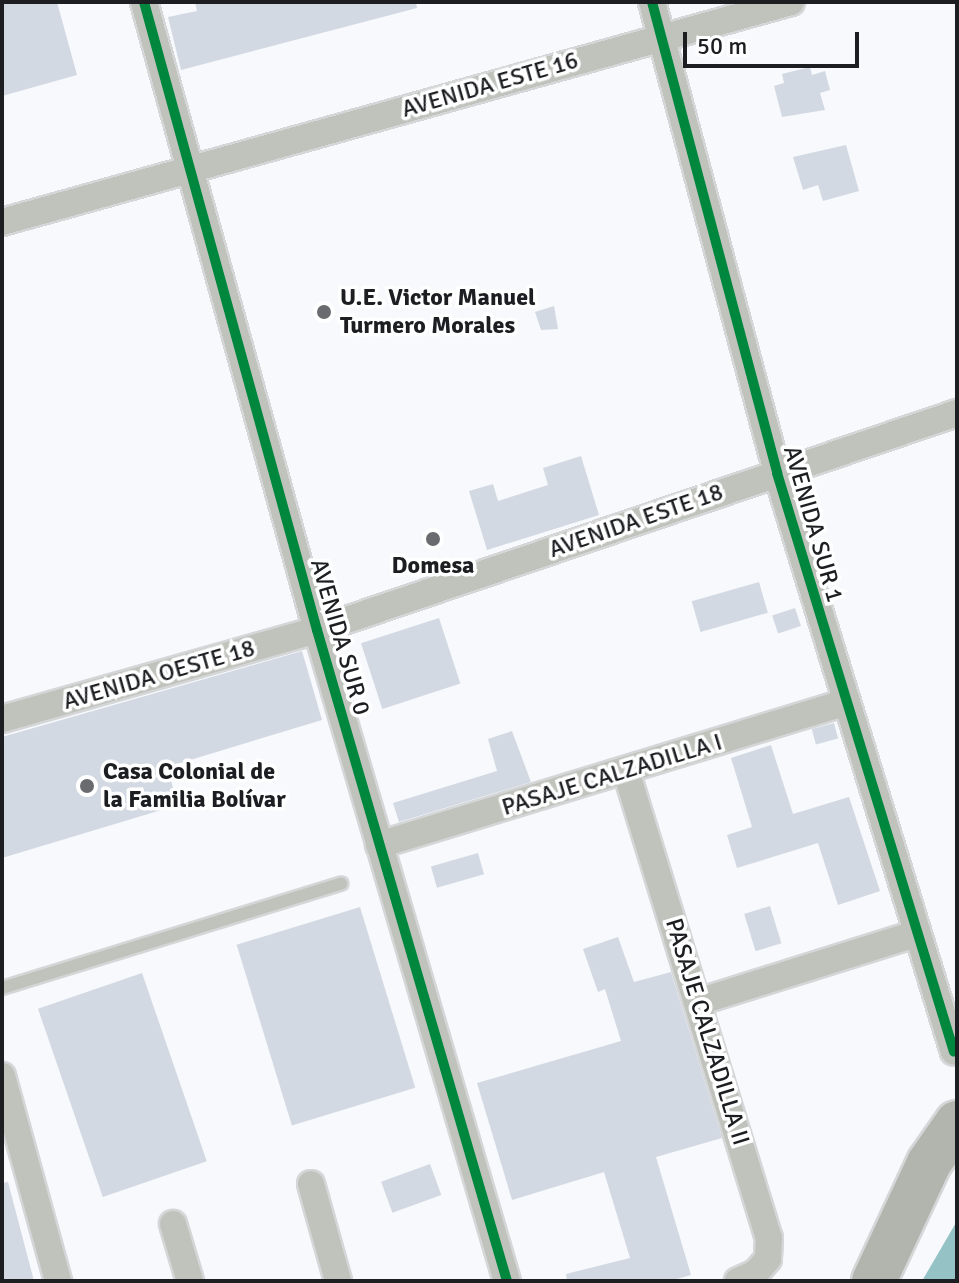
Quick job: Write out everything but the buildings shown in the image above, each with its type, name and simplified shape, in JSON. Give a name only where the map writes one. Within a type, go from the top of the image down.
[{"type":"highway","points":[[874,1281],[929,1163],[957,1123]]},
{"type":"street","name":"AVENIDA SUR 0","points":[[144,2],[317,630],[507,1281]]},
{"type":"street","name":"AVENIDA SUR 1","points":[[652,2],[777,473],[844,703],[954,1052]]},
{"type":"street","name":"AVENIDA ESTE 16","points":[[2,222],[791,2]]},
{"type":"street","name":"AVENIDA ESTE 18","points":[[317,630],[957,413]]},
{"type":"street","name":"AVENIDA OESTE 18","points":[[2,719],[317,630]]},
{"type":"street","name":"PASAJE CALZADILLA I","points":[[379,845],[844,703]]},
{"type":"street","name":"PASAJE CALZADILLA II","points":[[626,771],[769,1238],[768,1259],[738,1281]]},
{"type":"street","points":[[698,1002],[915,934]]},
{"type":"street","points":[[2,1076],[58,1281]]},
{"type":"street","points":[[311,1184],[338,1281]]},
{"type":"street","points":[[173,1224],[190,1281]]},
{"type":"lane","points":[[2,988],[341,884]]},
{"type":"water","points":[[957,1221],[957,1281],[922,1281]]},
{"type":"cycle path","points":[[144,2],[317,630],[507,1281]]},
{"type":"cycle path","points":[[652,2],[777,473],[954,1052]]},
{"type":"place","name":"U.E. Victor Manuel Turmero Morales","points":[[324,312]]},
{"type":"place","name":"Domesa","points":[[433,539]]},
{"type":"place","name":"Casa Colonial de la Familia Bolívar","points":[[87,786]]}]
